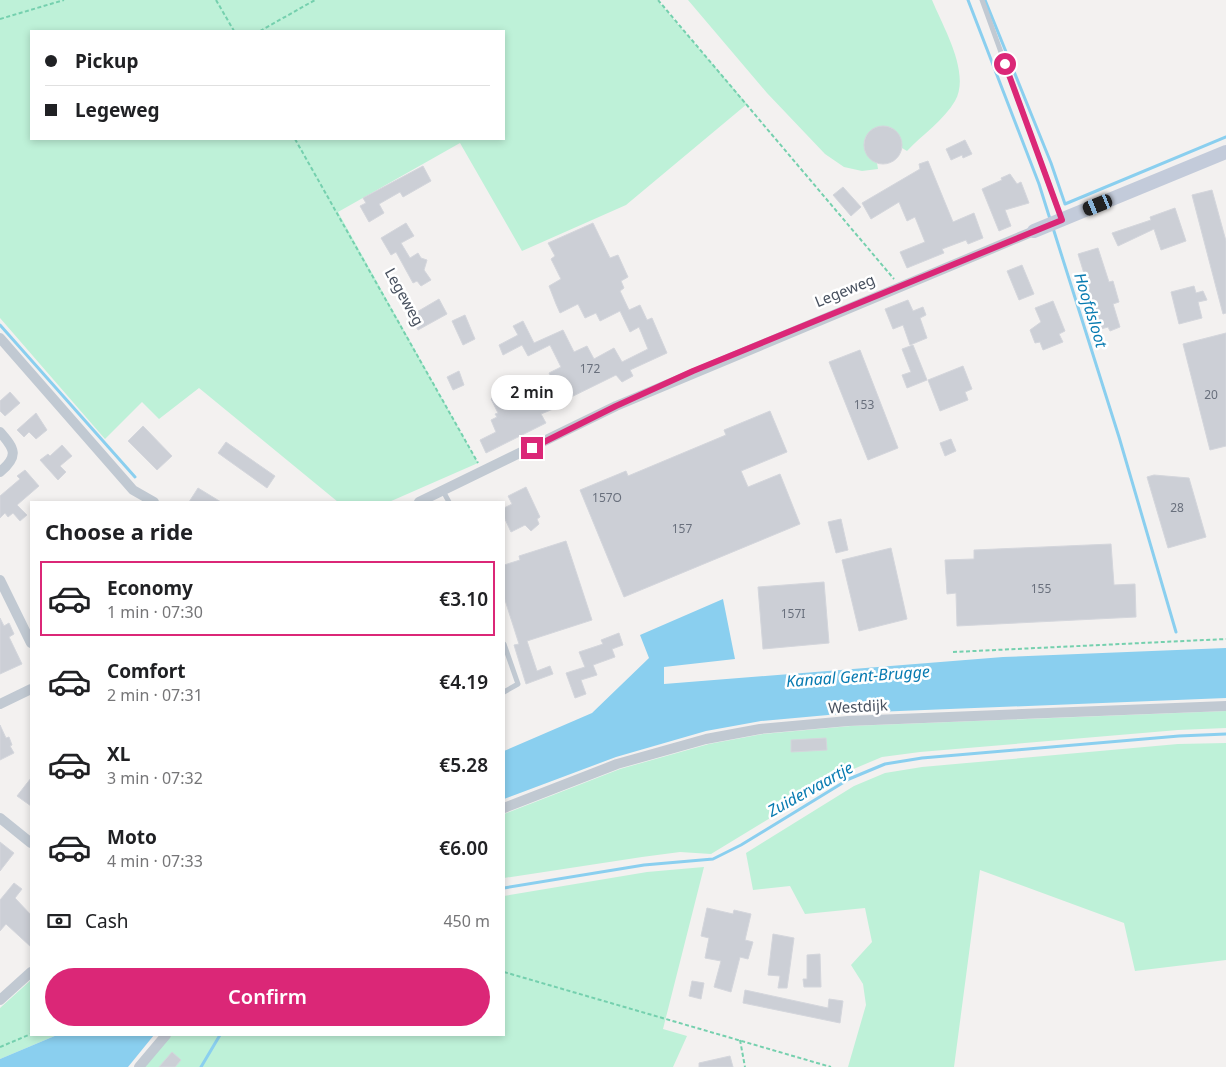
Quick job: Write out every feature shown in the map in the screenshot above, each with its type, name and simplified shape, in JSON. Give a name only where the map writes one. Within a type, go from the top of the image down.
[{"type":"street","name":"Legeweg","points":[[421,501],[616,406],[900,286],[1226,152]]},
{"type":"street","points":[[0,338],[133,490],[152,501]]},
{"type":"street","points":[[0,432],[10,444],[13,452],[11,461],[0,472]]},
{"type":"street","points":[[0,580],[30,641]]},
{"type":"street","points":[[0,704],[30,689]]},
{"type":"street","name":"Westdijk","points":[[505,808],[636,759],[706,738],[760,729],[848,721],[1226,706]]},
{"type":"street","points":[[0,818],[30,842]]},
{"type":"street","points":[[0,1000],[30,973]]},
{"type":"street","points":[[139,1067],[165,1036]]},
{"type":"lane","points":[[982,0],[1062,220]]},
{"type":"lane","points":[[443,491],[448,501]]},
{"type":"lane","points":[[505,647],[518,684],[505,691]]},
{"type":"path","points":[[0,19],[64,0]]},
{"type":"path","points":[[216,0],[233,30]]},
{"type":"path","points":[[262,30],[316,0]]},
{"type":"path","points":[[658,0],[900,286]]},
{"type":"path","name":"Legeweg","points":[[296,140],[482,472]]},
{"type":"path","points":[[953,652],[1226,640]]},
{"type":"path","points":[[505,972],[831,1067]]},
{"type":"path","points":[[0,1047],[30,1034]]},
{"type":"path","points":[[740,1040],[745,1067]]},
{"type":"green space","points":[[0,0],[657,0],[747,104],[626,205],[522,251],[460,143],[338,212],[478,463],[391,501],[337,501],[199,388],[159,419],[142,402],[105,439],[0,318]]},
{"type":"green space","points":[[688,0],[932,0],[954,50],[960,77],[959,90],[955,101],[945,115],[907,151],[902,148],[898,135],[891,128],[882,126],[873,129],[867,135],[864,144],[867,153],[877,163],[878,169],[862,171],[844,167],[825,154],[767,93]]},
{"type":"green space","points":[[1226,711],[1226,728],[1178,730],[920,752],[882,757],[844,773],[711,854],[680,852],[505,878],[505,814],[620,769],[709,744],[763,734],[851,726]]},
{"type":"green space","points":[[1226,743],[1226,960],[1135,971],[1124,923],[980,870],[954,1067],[848,1067],[866,1005],[863,984],[851,965],[872,942],[865,908],[805,914],[790,886],[753,890],[746,853],[854,786],[885,773],[922,767],[1178,744]]},
{"type":"green space","points":[[704,867],[663,1029],[687,1036],[673,1067],[145,1067],[170,1036],[505,1036],[505,896],[647,872]]},
{"type":"green space","points":[[30,981],[30,1036],[55,1036],[0,1059],[0,1008]]},
{"type":"water","name":"Kanaal Gent-Brugge","points":[[723,599],[735,659],[664,667],[664,684],[1003,657],[1226,648],[1226,698],[850,713],[761,721],[706,731],[616,757],[505,799],[505,751],[592,713],[649,658],[640,635]]},
{"type":"water","points":[[55,1036],[153,1036],[128,1067],[0,1067],[0,1059]]},
{"type":"building","points":[[883,126],[896,132],[902,145],[896,158],[883,164],[870,158],[864,145],[870,132]]},
{"type":"building","points":[[965,140],[972,154],[963,158],[962,155],[951,160],[946,149]]},
{"type":"building","points":[[928,161],[953,222],[974,213],[983,238],[968,244],[966,240],[942,249],[944,253],[907,268],[900,252],[925,242],[915,217],[907,221],[899,202],[871,219],[862,203],[920,169],[919,164]]},
{"type":"building","points":[[423,166],[431,181],[403,197],[400,192],[379,204],[384,213],[369,222],[360,206],[366,203],[363,198]]},
{"type":"building","points":[[1010,174],[1017,184],[1021,182],[1029,203],[1005,210],[1011,226],[999,231],[982,189],[1002,180],[1001,178]]},
{"type":"building","points":[[843,187],[861,207],[851,216],[833,195]]},
{"type":"building","points":[[1212,190],[1226,241],[1226,313],[1223,314],[1192,195]]},
{"type":"building","points":[[1175,208],[1186,241],[1161,250],[1154,229],[1118,246],[1112,233],[1151,220],[1150,217]]},
{"type":"building","points":[[406,223],[414,236],[401,243],[410,258],[418,253],[421,258],[427,260],[424,270],[431,280],[421,286],[417,281],[413,283],[396,252],[391,255],[381,238]]},
{"type":"building","points":[[593,223],[610,258],[618,255],[628,277],[621,281],[624,288],[620,291],[629,310],[640,305],[647,320],[652,318],[667,353],[630,370],[633,376],[622,382],[616,375],[557,404],[558,407],[541,414],[546,423],[486,453],[480,440],[496,432],[491,420],[497,417],[495,414],[498,413],[491,399],[510,389],[515,398],[530,392],[538,408],[547,386],[554,383],[549,373],[561,367],[550,345],[528,356],[522,345],[503,355],[499,345],[518,335],[513,326],[523,321],[534,343],[563,330],[574,352],[587,346],[594,359],[614,348],[622,362],[648,349],[639,327],[630,332],[620,311],[600,321],[596,313],[585,318],[578,304],[560,313],[556,304],[549,286],[561,279],[551,259],[555,256],[548,243]]},
{"type":"building","points":[[1098,248],[1109,282],[1113,281],[1119,302],[1113,304],[1120,327],[1110,331],[1108,327],[1101,329],[1078,254]]},
{"type":"building","points":[[1022,265],[1034,294],[1019,300],[1007,271]]},
{"type":"building","points":[[1194,286],[1196,293],[1203,291],[1207,300],[1198,302],[1202,318],[1179,324],[1171,292]]},
{"type":"building","points":[[439,299],[447,314],[418,330],[410,316]]},
{"type":"building","points":[[908,300],[913,311],[923,307],[926,315],[920,318],[927,338],[910,345],[903,325],[893,329],[885,309]]},
{"type":"building","points":[[1053,301],[1065,331],[1059,334],[1063,342],[1043,350],[1040,342],[1035,343],[1030,330],[1041,322],[1035,308]]},
{"type":"building","points":[[465,315],[475,339],[463,345],[452,321]]},
{"type":"building","points":[[1226,333],[1226,446],[1210,450],[1183,344]]},
{"type":"building","points":[[913,345],[927,380],[907,388],[902,375],[911,372],[902,349]]},
{"type":"building","points":[[860,350],[898,448],[868,460],[829,362]]},
{"type":"building","points":[[963,366],[972,389],[965,392],[968,400],[940,411],[928,380]]},
{"type":"building","points":[[459,371],[464,385],[453,390],[447,377]]},
{"type":"building","points":[[10,392],[20,403],[5,416],[0,411],[0,401]]},
{"type":"building","points":[[770,411],[787,452],[741,471],[748,487],[780,474],[800,524],[624,597],[580,490],[626,471],[628,476],[726,435],[724,430]]},
{"type":"building","points":[[36,413],[47,430],[36,439],[29,432],[24,437],[17,430]]},
{"type":"building","points":[[143,426],[172,456],[157,470],[128,441]]},
{"type":"building","points":[[951,439],[956,451],[945,456],[940,443]]},
{"type":"building","points":[[226,442],[275,476],[267,488],[218,453]]},
{"type":"building","points":[[62,445],[72,456],[60,466],[66,472],[58,480],[40,460],[48,454],[50,456]]},
{"type":"building","points":[[25,470],[39,486],[17,505],[27,515],[20,521],[13,513],[8,517],[5,513],[0,518],[0,496],[20,479],[17,476]]},
{"type":"building","points":[[1154,475],[1189,478],[1206,537],[1168,548],[1147,477]]},
{"type":"building","points":[[526,487],[540,517],[537,519],[539,524],[531,531],[525,525],[511,532],[505,519],[505,508],[512,504],[508,496]]},
{"type":"building","points":[[198,488],[219,501],[190,501]]},
{"type":"building","points":[[841,519],[848,550],[836,553],[828,522]]},
{"type":"building","points":[[566,541],[592,620],[527,641],[537,671],[550,666],[553,674],[526,684],[514,645],[519,644],[505,600],[505,565],[520,560],[519,556]]},
{"type":"building","points":[[1111,544],[1114,585],[1135,584],[1136,617],[957,626],[956,593],[947,594],[945,560],[974,559],[974,550]]},
{"type":"building","points":[[891,548],[907,619],[859,631],[842,560]]},
{"type":"building","points":[[824,582],[829,643],[763,649],[758,587]]},
{"type":"building","points":[[0,618],[4,626],[9,623],[14,634],[9,637],[22,664],[0,674]]},
{"type":"building","points":[[619,633],[623,645],[612,649],[615,657],[593,665],[597,675],[581,680],[586,694],[575,698],[566,673],[585,667],[579,652],[603,644],[601,640]]},
{"type":"building","points":[[0,725],[6,738],[9,737],[12,745],[10,746],[14,753],[0,760]]},
{"type":"building","points":[[826,738],[827,750],[791,752],[791,740]]},
{"type":"building","points":[[30,779],[30,805],[17,796]]},
{"type":"building","points":[[0,842],[14,853],[0,871]]},
{"type":"building","points":[[14,883],[22,889],[15,898],[30,914],[30,946],[6,924],[0,931],[0,900]]},
{"type":"building","points":[[707,908],[733,914],[734,910],[751,914],[745,940],[753,942],[748,959],[740,957],[731,992],[714,987],[721,961],[705,958],[709,938],[701,936]]},
{"type":"building","points":[[773,934],[794,938],[787,988],[778,988],[780,976],[768,975]]},
{"type":"building","points":[[820,954],[821,987],[804,987],[803,979],[807,979],[807,955]]},
{"type":"building","points":[[692,981],[704,983],[701,999],[689,996]]},
{"type":"building","points":[[745,990],[828,1008],[829,999],[843,1001],[840,1023],[743,1003]]},
{"type":"building","points":[[172,1052],[181,1060],[175,1067],[159,1067]]},
{"type":"building","points":[[730,1056],[733,1067],[699,1067],[699,1063]]},
{"type":"waterway","name":"Hoofdsloot","points":[[968,0],[1039,184],[1050,219]]},
{"type":"waterway","points":[[985,0],[1051,163],[1065,204],[1226,137]]},
{"type":"waterway","name":"Hoofdsloot","points":[[1053,228],[1119,437],[1176,632]]},
{"type":"waterway","points":[[0,325],[135,477]]},
{"type":"waterway","name":"Zuidervaartje","points":[[505,888],[644,865],[713,859],[741,845],[849,779],[885,764],[922,758],[1179,736],[1226,734]]},
{"type":"waterway","name":"Zuidervaartje","points":[[201,1067],[219,1036]]},
{"type":"route","points":[[532,448],[616,406],[693,371],[1062,220],[1005,64]]}]
